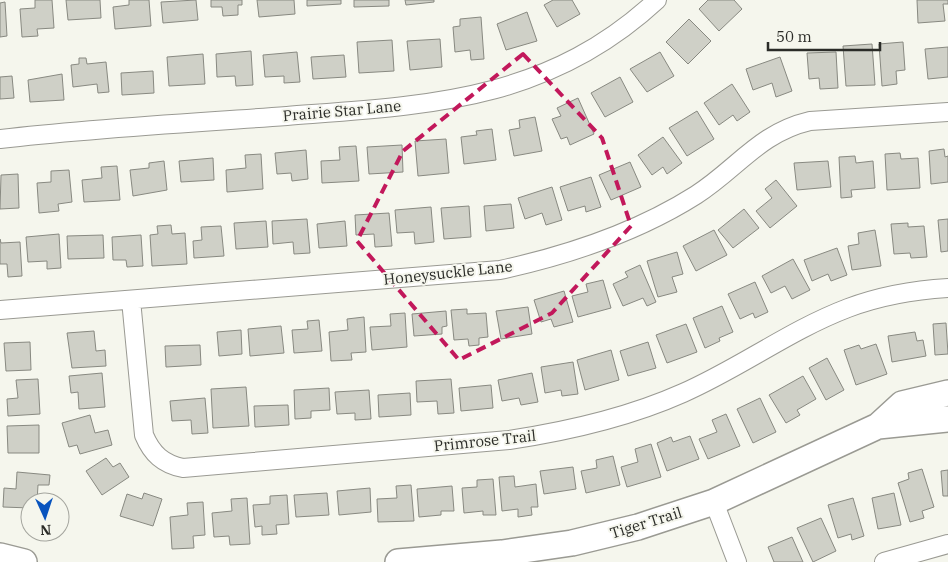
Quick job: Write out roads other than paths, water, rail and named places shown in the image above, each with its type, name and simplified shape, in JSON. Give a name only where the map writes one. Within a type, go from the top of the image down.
[{"type":"street","name":"Prairie Star Lane","points":[[0,139],[402,107],[479,95],[542,75],[577,58],[611,38],[657,0]]},
{"type":"street","name":"Honeysuckle Lane","points":[[0,310],[460,274],[500,270],[540,262],[628,231],[663,214],[713,182],[765,139],[791,125],[810,121],[948,112]]},
{"type":"street","name":"Primrose Trail","points":[[131,300],[144,435],[150,448],[158,458],[183,468],[508,440],[560,432],[611,419],[685,392],[754,357],[800,330],[848,308],[899,294],[948,288]]},
{"type":"street","name":"Tiger Trail","points":[[398,562],[502,553],[572,543],[638,527],[714,502],[878,426],[902,404],[948,393]]},
{"type":"street","name":"Tiger Trail","points":[[878,426],[948,419]]},
{"type":"street","points":[[714,502],[737,562]]},
{"type":"street","points":[[884,562],[948,544]]},
{"type":"street","points":[[0,556],[24,562]]}]
